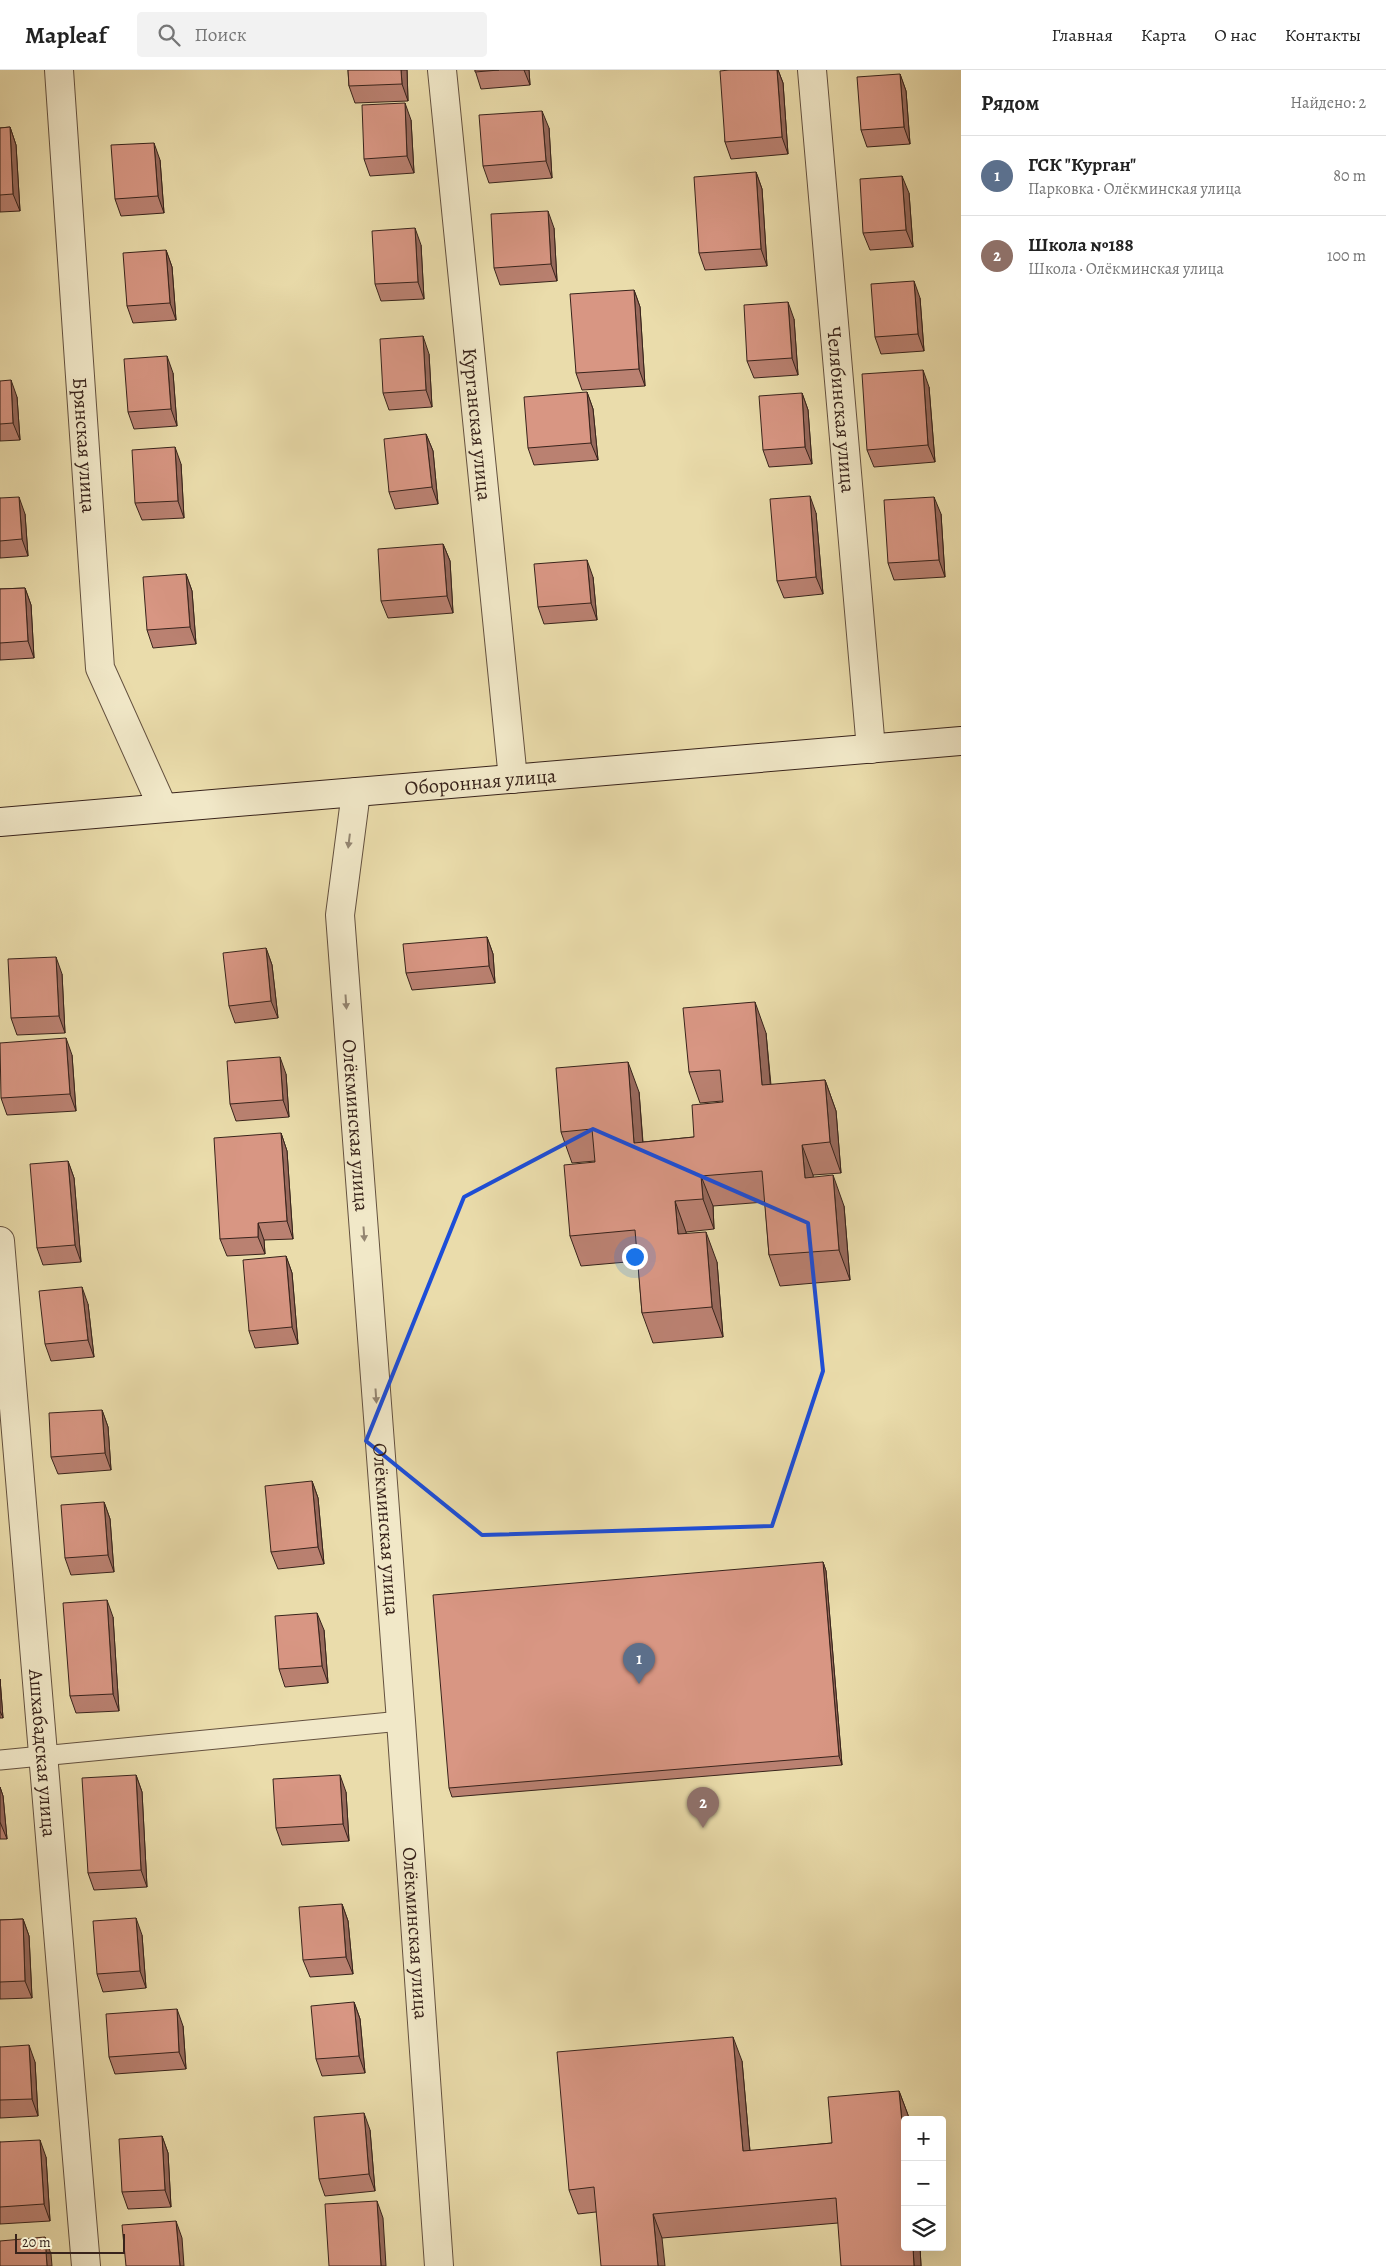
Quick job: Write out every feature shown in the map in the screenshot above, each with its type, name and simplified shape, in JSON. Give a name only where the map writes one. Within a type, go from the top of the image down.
[{"type":"street","name":"Брянская улица","points":[[59,70],[100,668],[163,808]]},
{"type":"street","name":"Курганская улица","points":[[442,70],[513,779]]},
{"type":"street","name":"Челябинская улица","points":[[812,70],[871,749]]},
{"type":"street","name":"Оборонная улица","points":[[0,822],[961,741]]},
{"type":"street","name":"Олёкминская улица","points":[[356,792],[340,915],[401,1721],[438,2266]]},
{"type":"street","name":"Ашхабадская улица","points":[[0,1241],[45,1755],[86,2266]]},
{"type":"lane","points":[[0,1760],[401,1721]]},
{"type":"highlighted area","points":[[593,1129],[808,1223],[823,1371],[772,1526],[482,1535],[366,1441],[464,1197]]},
{"type":"building","points":[[348,70],[401,70],[402,84],[349,86]]},
{"type":"building","points":[[475,70],[499,70],[475,72]]},
{"type":"building","points":[[777,70],[782,137],[725,142],[720,71]]},
{"type":"building","points":[[900,74],[904,127],[861,130],[857,77]]},
{"type":"building","points":[[405,103],[407,156],[364,159],[362,105]]},
{"type":"building","points":[[542,111],[546,161],[483,166],[479,115]]},
{"type":"building","points":[[10,127],[13,194],[0,195],[0,128]]},
{"type":"building","points":[[154,143],[158,196],[115,199],[111,145]]},
{"type":"building","points":[[756,172],[761,249],[699,253],[694,177]]},
{"type":"building","points":[[902,176],[906,230],[863,233],[860,179]]},
{"type":"building","points":[[548,211],[551,264],[494,268],[491,214]]},
{"type":"building","points":[[415,228],[418,282],[375,284],[372,231]]},
{"type":"building","points":[[166,250],[170,303],[127,306],[123,253]]},
{"type":"building","points":[[914,281],[918,334],[875,337],[871,284]]},
{"type":"building","points":[[634,290],[639,369],[576,373],[570,294]]},
{"type":"building","points":[[788,302],[792,358],[747,361],[744,305]]},
{"type":"building","points":[[423,336],[426,390],[383,393],[380,339]]},
{"type":"building","points":[[167,356],[171,409],[128,412],[124,359]]},
{"type":"building","points":[[923,370],[928,445],[867,450],[862,374]]},
{"type":"building","points":[[11,380],[13,423],[0,424],[0,381]]},
{"type":"building","points":[[587,392],[591,443],[528,448],[524,397]]},
{"type":"building","points":[[802,393],[805,447],[763,450],[759,396]]},
{"type":"building","points":[[426,434],[432,487],[389,492],[384,439]]},
{"type":"building","points":[[175,447],[178,501],[135,503],[132,450]]},
{"type":"building","points":[[810,496],[816,577],[777,581],[770,499]]},
{"type":"building","points":[[19,497],[22,539],[0,541],[0,498]]},
{"type":"building","points":[[934,497],[939,560],[888,563],[884,500]]},
{"type":"building","points":[[443,544],[447,596],[381,601],[378,549]]},
{"type":"building","points":[[587,560],[591,603],[538,607],[534,564]]},
{"type":"building","points":[[186,574],[190,627],[147,630],[143,577]]},
{"type":"building","points":[[25,588],[28,641],[0,643],[0,589]]},
{"type":"building","points":[[487,937],[489,966],[406,973],[403,944]]},
{"type":"building","points":[[266,948],[271,1001],[229,1006],[223,953]]},
{"type":"building","points":[[56,957],[59,1016],[11,1018],[8,959]]},
{"type":"building","points":[[755,1002],[762,1085],[825,1080],[830,1142],[802,1145],[805,1178],[833,1175],[839,1250],[769,1255],[762,1171],[701,1176],[703,1199],[675,1201],[678,1234],[706,1232],[712,1307],[642,1313],[635,1230],[570,1236],[564,1165],[595,1162],[592,1129],[561,1132],[556,1068],[628,1062],[634,1143],[694,1137],[692,1105],[723,1102],[720,1070],[689,1072],[683,1008]]},
{"type":"building","points":[[66,1038],[70,1094],[1,1098],[0,1043]]},
{"type":"building","points":[[280,1057],[283,1100],[230,1104],[227,1061]]},
{"type":"building","points":[[281,1133],[287,1221],[258,1223],[258,1237],[220,1239],[214,1138]]},
{"type":"building","points":[[68,1161],[75,1245],[37,1248],[30,1164]]},
{"type":"building","points":[[286,1256],[292,1327],[249,1331],[243,1260]]},
{"type":"building","points":[[82,1287],[88,1340],[45,1344],[39,1291]]},
{"type":"building","points":[[102,1410],[105,1453],[51,1457],[49,1413]]},
{"type":"building","points":[[312,1481],[318,1547],[271,1552],[265,1486]]},
{"type":"building","points":[[104,1502],[108,1555],[65,1558],[61,1505]]},
{"type":"building","points":[[823,1562],[839,1756],[449,1788],[433,1595]]},
{"type":"building","points":[[107,1600],[113,1694],[70,1696],[63,1603]]},
{"type":"building","points":[[317,1613],[322,1666],[279,1669],[275,1616]]},
{"type":"building","points":[[136,1775],[141,1870],[88,1873],[82,1778]]},
{"type":"building","points":[[340,1775],[343,1824],[276,1828],[273,1779]]},
{"type":"building","points":[[342,1904],[346,1957],[303,1960],[299,1907]]},
{"type":"building","points":[[136,1918],[140,1971],[97,1974],[93,1921]]},
{"type":"building","points":[[23,1919],[25,1981],[0,1982],[0,1920]]},
{"type":"building","points":[[354,2002],[359,2056],[316,2059],[311,2006]]},
{"type":"building","points":[[177,2009],[179,2052],[109,2057],[106,2014]]},
{"type":"building","points":[[733,2037],[743,2151],[832,2143],[828,2097],[899,2091],[901,2116],[901,2251],[913,2251],[914,2266],[841,2266],[836,2198],[653,2214],[658,2266],[601,2266],[594,2187],[569,2190],[557,2052]]},
{"type":"building","points":[[29,2045],[32,2099],[0,2100],[0,2047]]},
{"type":"building","points":[[364,2113],[369,2174],[319,2179],[314,2117]]},
{"type":"building","points":[[162,2136],[165,2190],[122,2192],[119,2139]]},
{"type":"building","points":[[40,2140],[44,2204],[0,2207],[0,2142]]},
{"type":"building","points":[[377,2201],[381,2266],[329,2266],[325,2204]]},
{"type":"building","points":[[176,2221],[180,2266],[126,2266],[122,2225]]},
{"type":"building","points":[[45,2237],[47,2266],[0,2266],[0,2241]]},
{"type":"place","name":"ГСК \"Курган\"","points":[[639,1684]]},
{"type":"place","name":"Школа №188","points":[[703,1828]]}]
